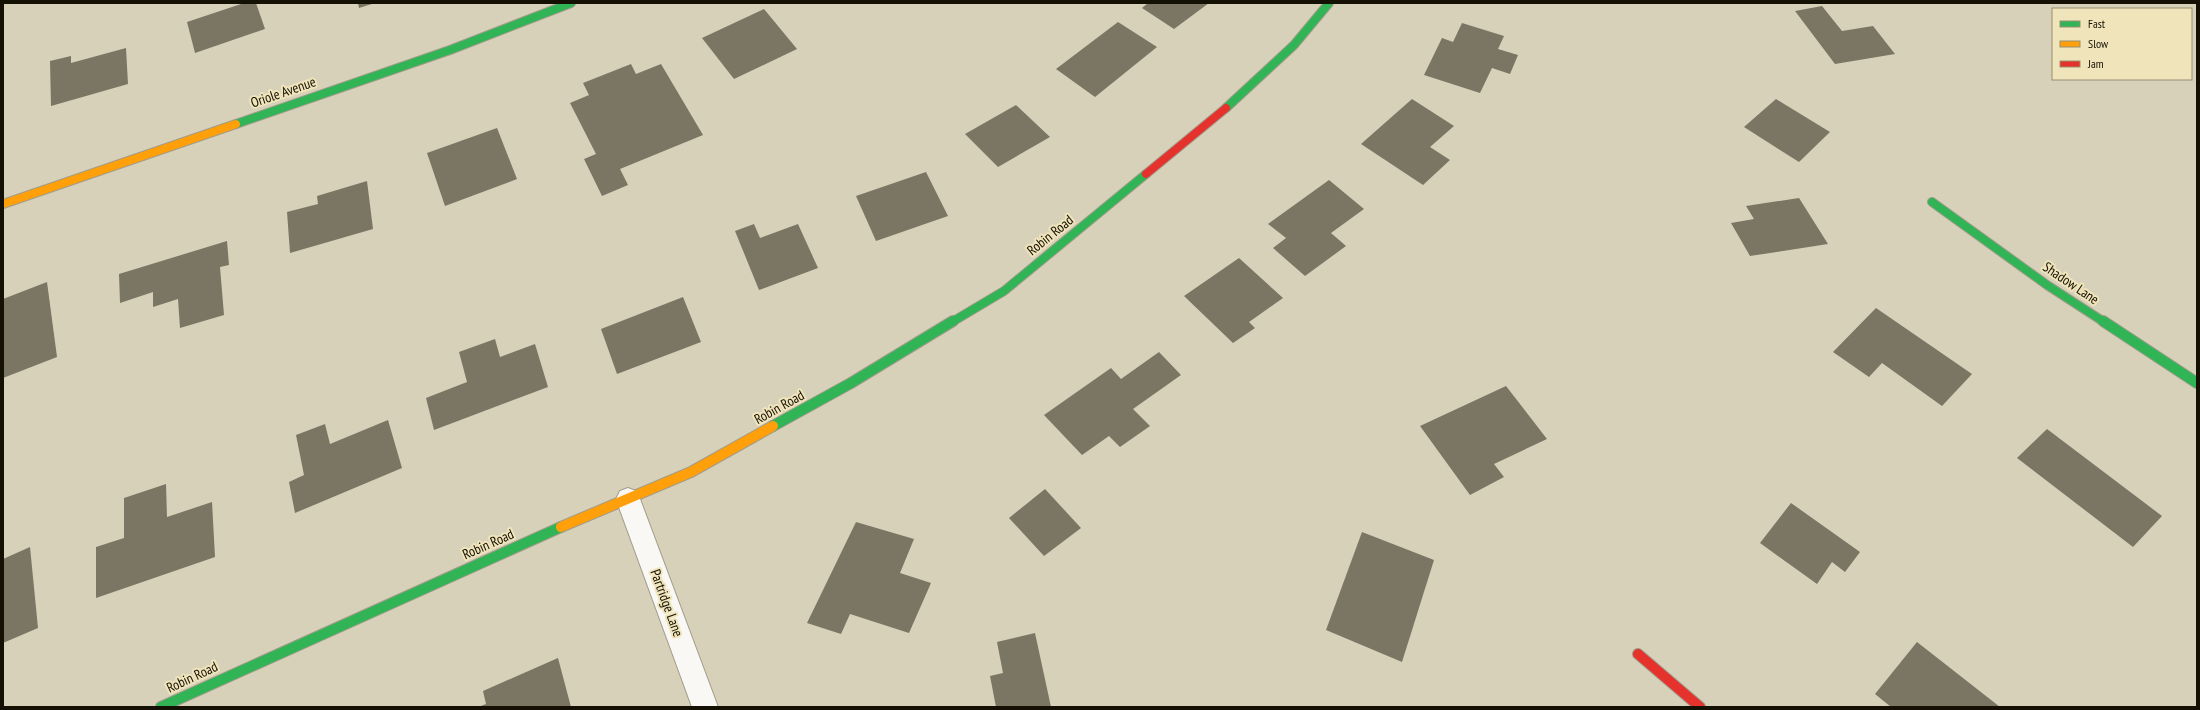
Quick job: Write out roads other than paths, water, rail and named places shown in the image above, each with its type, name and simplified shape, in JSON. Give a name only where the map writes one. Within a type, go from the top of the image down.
[{"type":"street","name":"Oriole Avenue","points":[[3,204],[450,50],[571,3]]},
{"type":"street","name":"Robin Road","points":[[161,707],[705,464],[851,383],[1004,291],[1225,109],[1277,61],[1317,20],[1329,3]]},
{"type":"street","name":"Shadow Lane","points":[[1932,202],[2047,285],[2197,383]]},
{"type":"street","name":"Partridge Lane","points":[[628,499],[705,707]]},
{"type":"street","points":[[1638,654],[1700,707]]}]
